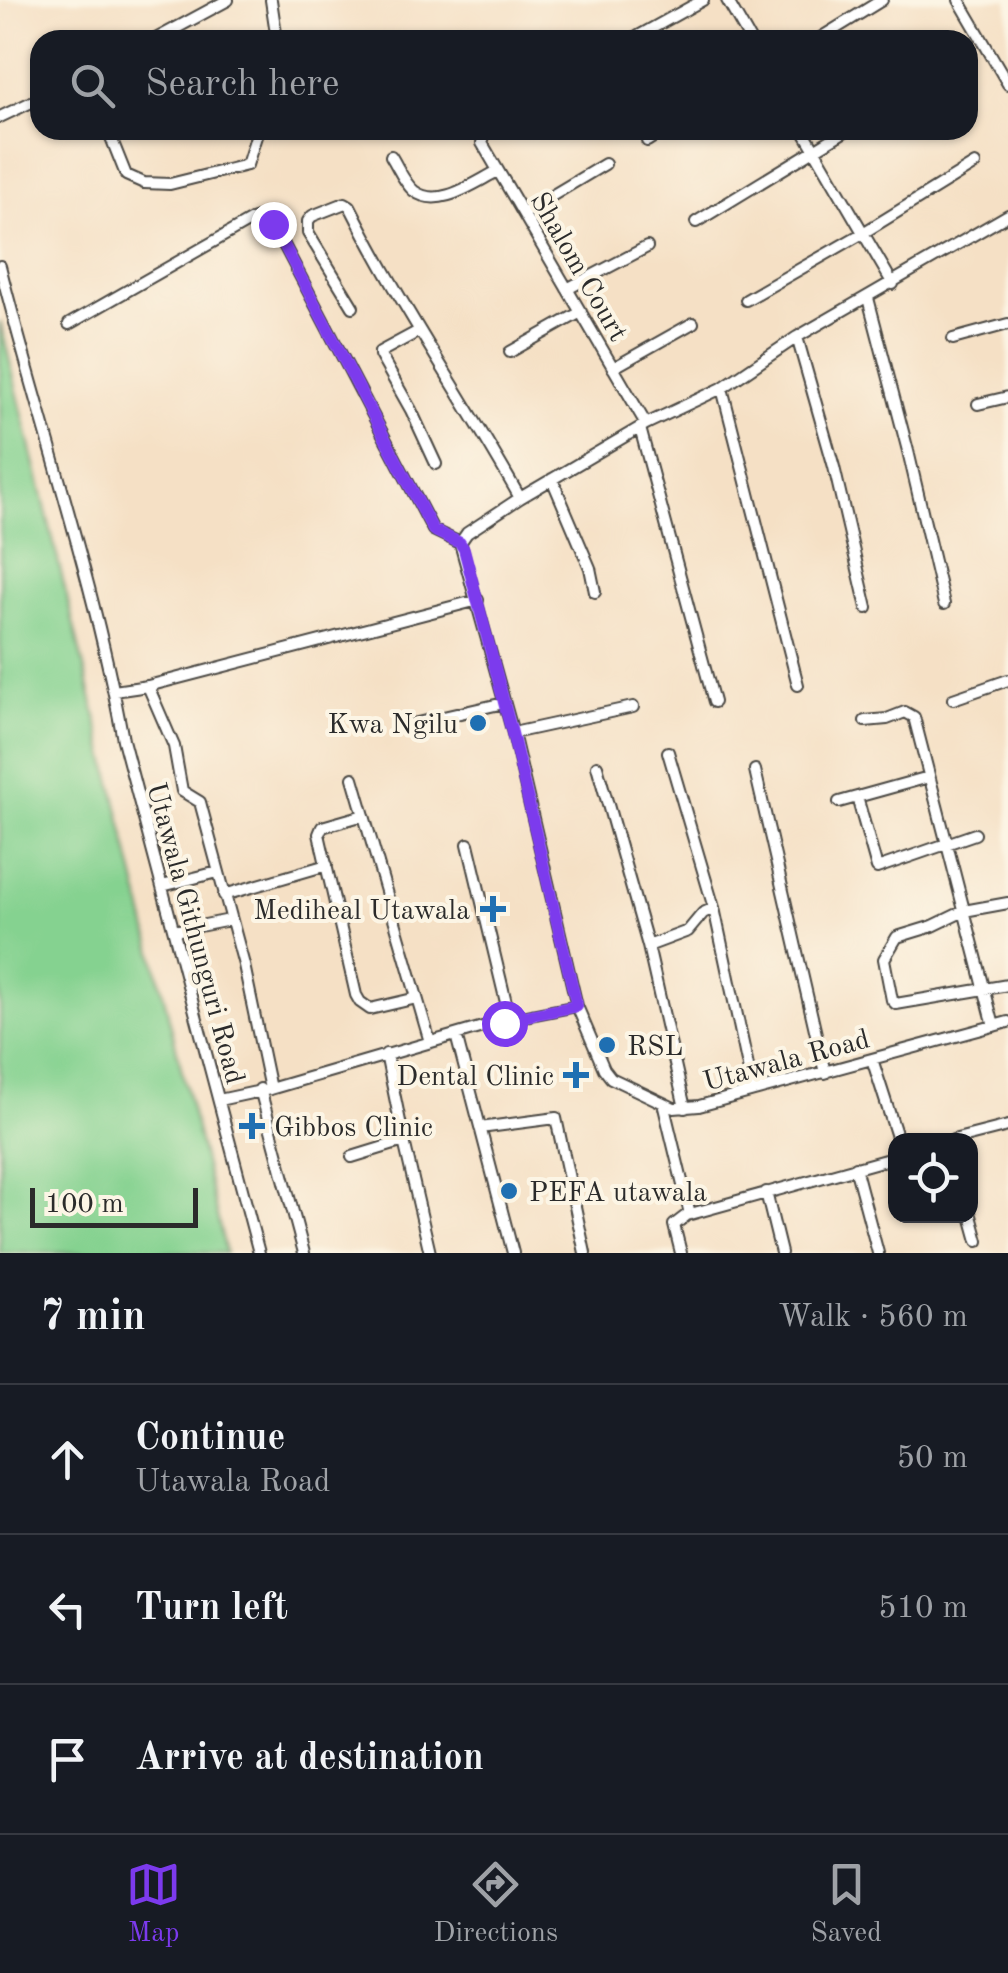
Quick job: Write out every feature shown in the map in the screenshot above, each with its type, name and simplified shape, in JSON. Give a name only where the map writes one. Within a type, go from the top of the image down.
[{"type":"street","points":[[172,30],[228,0]]},
{"type":"street","points":[[272,0],[276,30]]},
{"type":"street","points":[[649,30],[704,0]]},
{"type":"street","points":[[727,0],[744,30]]},
{"type":"street","points":[[832,30],[882,0]]},
{"type":"street","points":[[959,0],[976,30]]},
{"type":"street","points":[[978,33],[1008,84]]},
{"type":"street","points":[[0,117],[30,103]]},
{"type":"street","points":[[112,140],[126,175],[156,185],[247,165],[255,140]]},
{"type":"street","name":"Shalom Court","points":[[482,140],[643,426],[714,702]]},
{"type":"street","points":[[809,140],[893,284]]},
{"type":"street","points":[[696,222],[830,140]]},
{"type":"street","points":[[391,156],[411,189],[432,198],[454,194],[498,171]]},
{"type":"street","points":[[523,213],[604,164]]},
{"type":"street","points":[[746,300],[975,164]]},
{"type":"street","points":[[353,307],[308,233],[312,216],[345,203],[520,498]]},
{"type":"street","points":[[69,324],[258,216],[266,218],[300,275],[433,530],[460,543],[467,533],[520,498],[643,426],[722,388],[797,337],[1008,215]]},
{"type":"street","points":[[567,289],[647,247]]},
{"type":"street","name":"Utawala Githunguri Road","points":[[0,266],[259,1253]]},
{"type":"street","points":[[868,298],[944,604]]},
{"type":"street","points":[[510,352],[581,312]]},
{"type":"street","points":[[613,368],[693,323]]},
{"type":"street","points":[[953,339],[1008,324]]},
{"type":"street","points":[[420,331],[380,355],[436,464]]},
{"type":"street","points":[[797,337],[868,608]]},
{"type":"street","points":[[722,388],[798,684]]},
{"type":"street","points":[[978,404],[1008,397]]},
{"type":"street","points":[[552,480],[590,568],[595,592]]},
{"type":"street","name":"Utawala Road","points":[[460,543],[512,733],[577,1006],[611,1078],[663,1104],[685,1108],[825,1074],[1008,1022]]},
{"type":"street","points":[[114,691],[148,686],[478,600]]},
{"type":"street","points":[[953,699],[1008,680]]},
{"type":"street","points":[[148,686],[174,746],[182,790],[200,802],[304,1253]]},
{"type":"street","points":[[404,726],[504,704]]},
{"type":"street","points":[[512,733],[633,707]]},
{"type":"street","points":[[865,721],[909,712],[914,717],[994,1026]]},
{"type":"street","points":[[668,752],[714,908],[753,1090]]},
{"type":"street","points":[[597,766],[648,946],[685,1108]]},
{"type":"street","points":[[755,770],[825,1074]]},
{"type":"street","points":[[353,778],[430,1042]]},
{"type":"street","points":[[839,802],[929,778]]},
{"type":"street","points":[[857,797],[877,868],[975,834]]},
{"type":"street","points":[[364,814],[319,830],[360,1002],[375,1008],[417,998]]},
{"type":"street","points":[[468,844],[510,1019]]},
{"type":"street","points":[[224,895],[328,864]]},
{"type":"street","points":[[162,886],[218,872]]},
{"type":"street","points":[[1008,903],[964,910],[934,926],[897,937],[884,959],[896,1004],[1008,984]]},
{"type":"street","points":[[648,946],[688,931],[714,908]]},
{"type":"street","points":[[174,931],[230,920]]},
{"type":"street","points":[[219,1100],[510,1019],[577,1006]]},
{"type":"street","points":[[456,1035],[513,1253]]},
{"type":"street","points":[[386,1054],[430,1253]]},
{"type":"street","points":[[872,1059],[896,1133]]},
{"type":"street","points":[[663,1104],[690,1214]]},
{"type":"street","points":[[480,1128],[556,1118],[586,1253]]},
{"type":"street","points":[[978,1134],[1008,1126]]},
{"type":"street","points":[[352,1157],[404,1141]]},
{"type":"street","points":[[681,1253],[674,1225],[690,1214],[888,1159]]},
{"type":"street","points":[[856,1167],[878,1253]]},
{"type":"street","points":[[766,1192],[781,1253]]},
{"type":"street","points":[[973,1223],[978,1241]]},
{"type":"green space","points":[[0,321],[226,1253],[0,1253]]},
{"type":"place","name":"Kwa Ngilu","points":[[478,723]]},
{"type":"place","name":"Mediheal Utawala","points":[[493,909]]},
{"type":"place","name":"RSL","points":[[607,1045]]},
{"type":"place","name":"Dental Clinic","points":[[576,1075]]},
{"type":"place","name":"Gibbos Clinic","points":[[252,1126]]},
{"type":"place","name":"PEFA utawala","points":[[509,1191]]},
{"type":"route","points":[[273,224],[433,530],[460,543],[464,549],[577,1006],[504,1023]]}]
